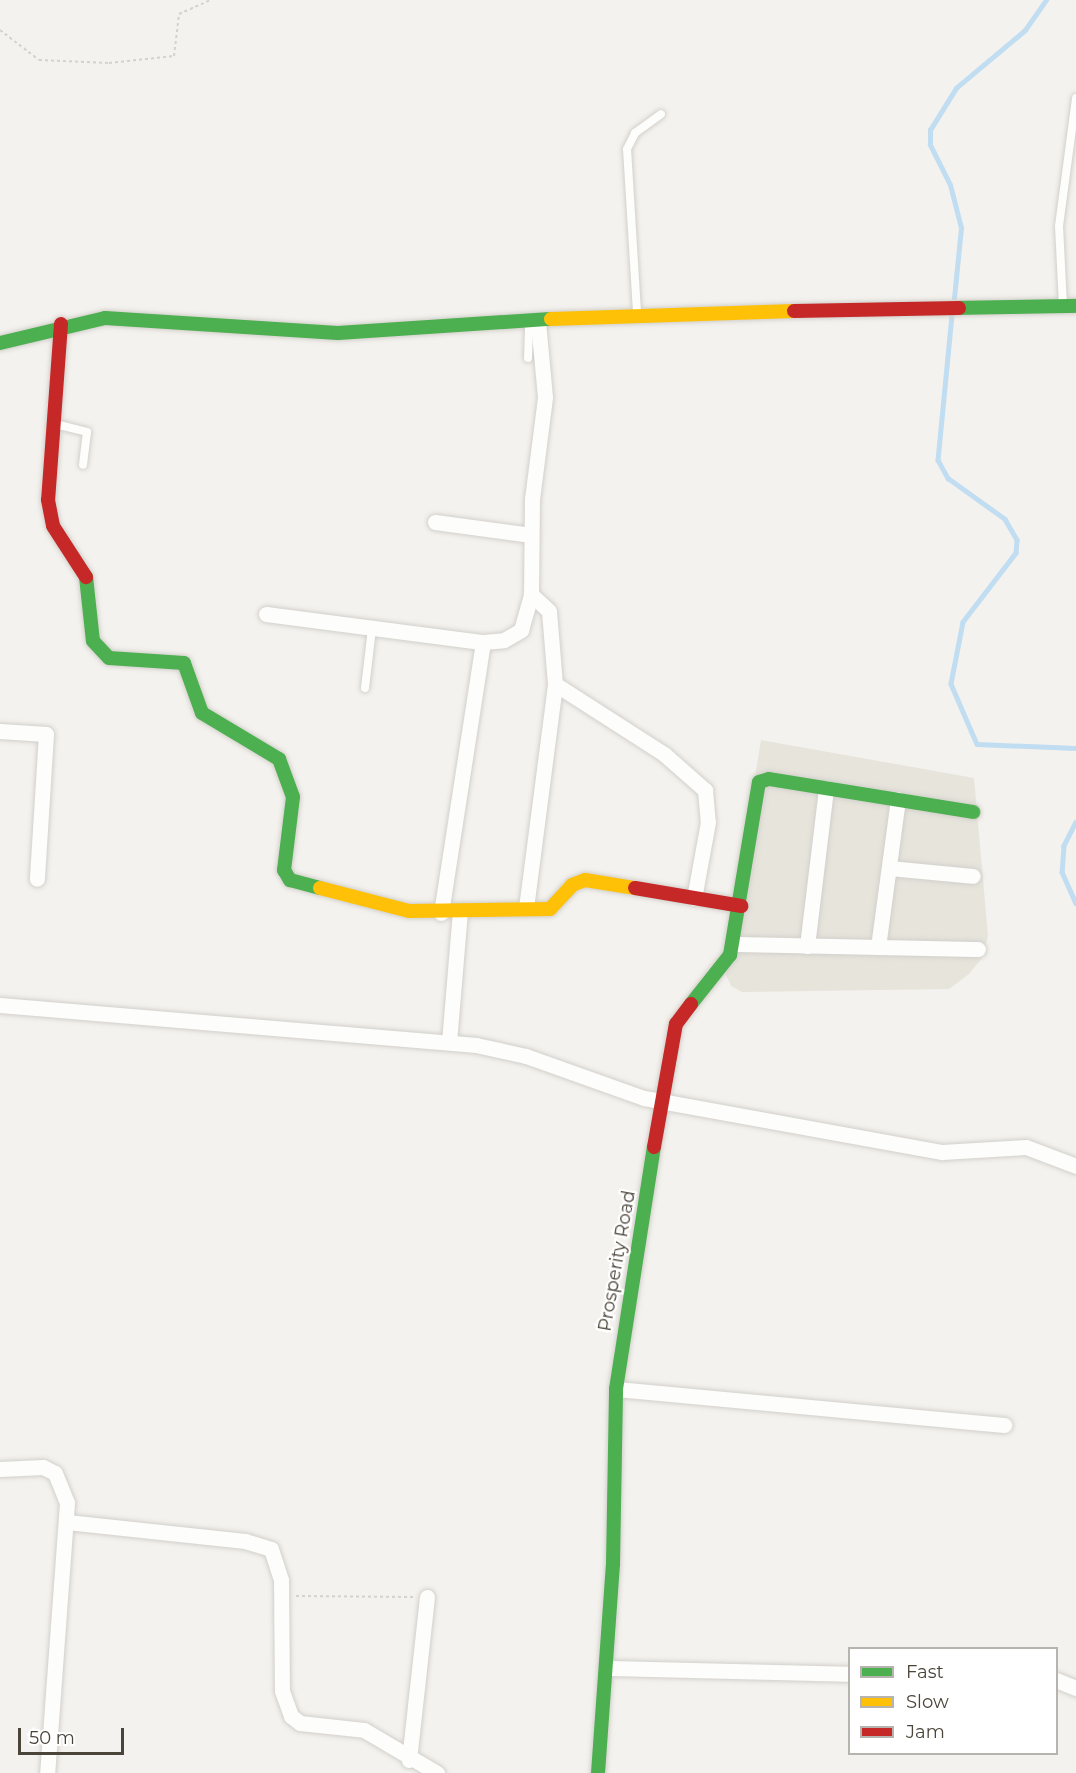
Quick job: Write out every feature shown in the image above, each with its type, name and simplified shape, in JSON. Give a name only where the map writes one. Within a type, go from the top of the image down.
[{"type":"street","points":[[0,343],[61,324],[164,319],[338,333],[637,314],[1070,306]]},
{"type":"street","points":[[266,614],[483,642],[504,640],[521,630],[531,594],[531,535],[545,397],[533,321]]},
{"type":"street","points":[[61,324],[48,478],[51,516],[63,542],[86,571],[97,649],[109,658],[184,663],[202,713],[279,759],[292,788],[284,870],[290,880],[380,907],[441,913],[526,908],[550,909],[572,885],[585,880],[741,906]]},
{"type":"street","points":[[435,522],[531,535]]},
{"type":"street","points":[[526,908],[555,684],[549,611],[531,594]]},
{"type":"street","points":[[441,913],[483,642]]},
{"type":"street","points":[[555,684],[664,754],[705,790],[708,822],[694,898]]},
{"type":"street","points":[[0,731],[46,734],[37,879]]},
{"type":"street","name":"Prosperity Road","points":[[598,1773],[607,1668],[616,1389],[662,1102],[682,1009],[723,969],[734,944],[761,780],[826,788]]},
{"type":"street","points":[[807,946],[826,788],[973,812]]},
{"type":"street","points":[[878,947],[898,800]]},
{"type":"street","points":[[889,868],[973,876]]},
{"type":"street","points":[[449,1042],[460,911]]},
{"type":"street","points":[[734,944],[978,949]]},
{"type":"street","points":[[0,1005],[449,1042],[526,1056],[662,1102],[942,1152],[1026,1147],[1076,1166]]},
{"type":"street","points":[[616,1389],[1004,1425]]},
{"type":"street","points":[[0,1469],[43,1467],[55,1473],[64,1486],[67,1522],[47,1773]]},
{"type":"street","points":[[67,1522],[259,1543],[279,1563],[282,1691],[291,1716],[300,1723],[364,1730],[409,1760],[437,1773]]},
{"type":"street","points":[[409,1760],[427,1597]]},
{"type":"street","points":[[607,1668],[848,1674]]},
{"type":"street","points":[[1058,1681],[1076,1688]]},
{"type":"lane","points":[[1070,306],[1060,216],[1076,98]]},
{"type":"lane","points":[[637,314],[627,149],[635,134],[662,114]]},
{"type":"lane","points":[[528,358],[533,321]]},
{"type":"lane","points":[[54,423],[87,432],[83,465]]},
{"type":"lane","points":[[365,688],[372,628]]},
{"type":"path","points":[[0,30],[39,60],[109,63],[174,56],[179,14],[210,0]]},
{"type":"path","points":[[281,1596],[427,1597]]},
{"type":"shaded area","points":[[761,740],[974,778],[988,936],[982,958],[969,974],[949,989],[742,992],[731,986],[726,975],[727,946]]},
{"type":"waterway","points":[[954,298],[961,228],[950,185],[930,145],[930,130],[956,88],[1025,30],[1046,0]]},
{"type":"waterway","points":[[952,315],[938,460],[948,478],[1005,519],[1017,540],[1016,553],[963,622],[951,684],[977,744],[1076,748]]},
{"type":"waterway","points":[[1076,822],[1064,846],[1062,872],[1076,903]]},
{"type":"traffic: fast","points":[[959,308],[1076,306]]},
{"type":"traffic: fast","points":[[0,343],[105,318],[338,333],[551,319]]},
{"type":"traffic: fast","points":[[86,577],[93,641],[109,658],[184,663],[202,713],[279,759],[293,797],[284,870],[290,880],[320,888]]},
{"type":"traffic: fast","points":[[691,1004],[730,955],[759,782],[769,779],[973,812]]},
{"type":"traffic: fast","points":[[598,1773],[613,1564],[616,1389],[654,1147]]},
{"type":"traffic: slow","points":[[551,319],[794,311]]},
{"type":"traffic: slow","points":[[320,888],[409,911],[550,909],[572,885],[585,880],[635,888]]},
{"type":"traffic: jam","points":[[794,311],[959,308]]},
{"type":"traffic: jam","points":[[61,324],[48,500],[53,526],[86,577]]},
{"type":"traffic: jam","points":[[635,888],[741,906]]},
{"type":"traffic: jam","points":[[654,1147],[676,1024],[691,1004]]}]
